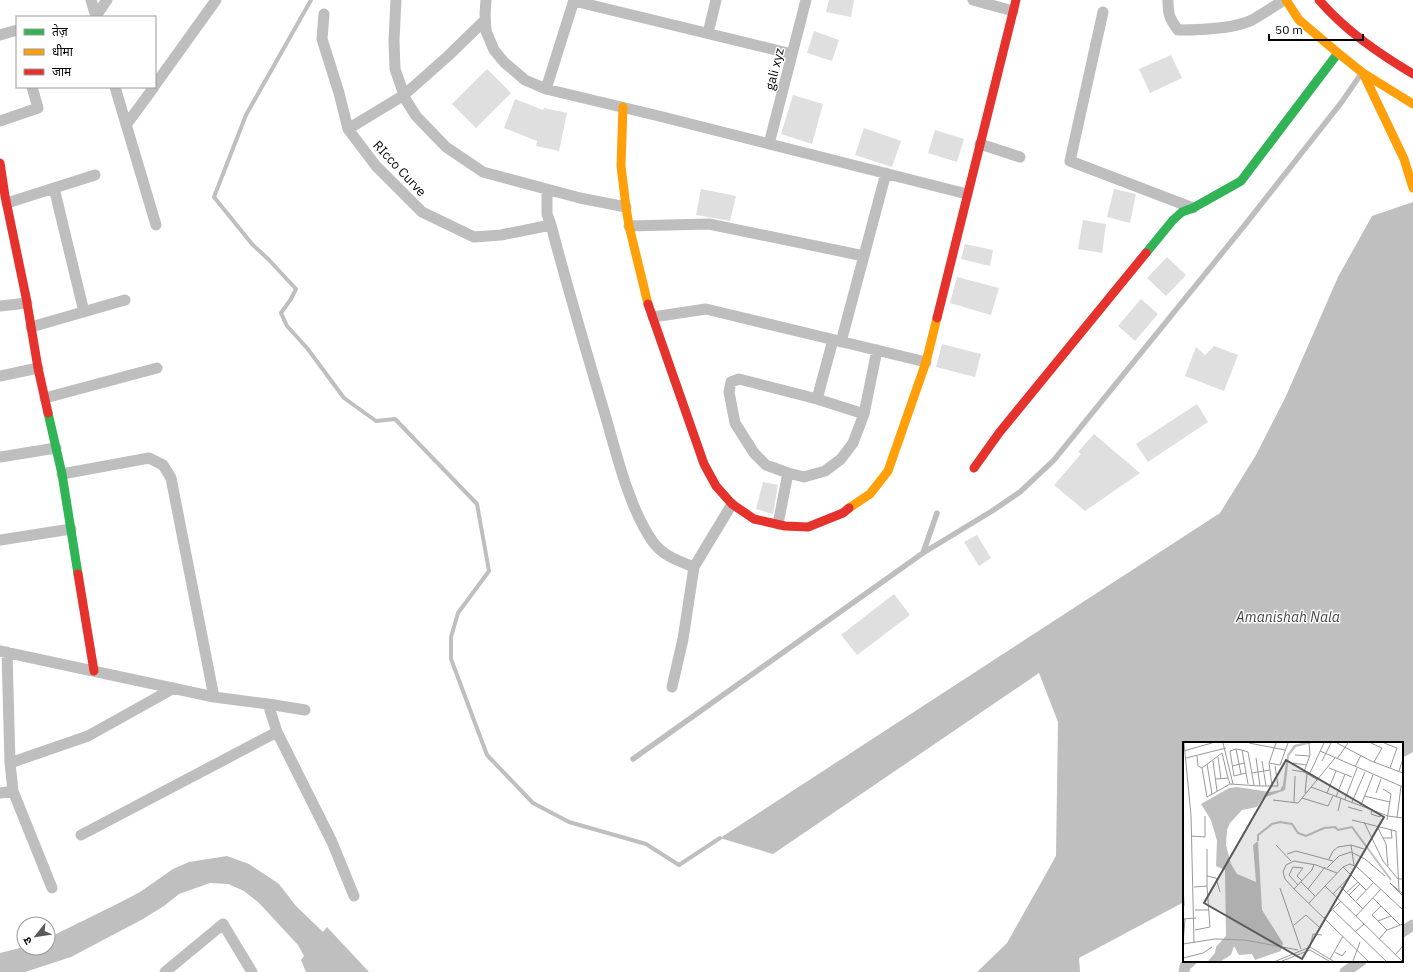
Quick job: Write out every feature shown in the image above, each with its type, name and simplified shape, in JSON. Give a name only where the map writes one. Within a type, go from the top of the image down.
[{"type":"street","points":[[91,0],[96,16]]},
{"type":"street","points":[[97,16],[107,0]]},
{"type":"street","points":[[156,83],[216,0]]},
{"type":"street","points":[[396,0],[394,40],[395,69],[406,100],[416,116],[446,147],[484,172],[580,198],[626,207]]},
{"type":"street","points":[[486,0],[484,14],[486,31],[494,50],[504,62],[525,80],[546,89],[967,194]]},
{"type":"street","points":[[708,33],[716,0]]},
{"type":"street","name":"gali xyz","points":[[770,144],[806,0]]},
{"type":"street","points":[[623,107],[622,166],[629,226],[648,304],[704,464],[716,486],[732,504],[754,518],[778,524],[808,527],[844,513],[870,494],[888,471],[926,362],[1014,6],[973,0]]},
{"type":"street","points":[[1168,0],[1168,14],[1174,26],[1178,30],[1236,26],[1252,20],[1285,0],[1299,20],[1338,53],[1363,72],[1413,104]]},
{"type":"street","points":[[1319,0],[1326,9],[1360,38],[1385,57],[1413,74]]},
{"type":"street","points":[[546,89],[574,1],[792,54]]},
{"type":"street","points":[[1103,12],[1070,162],[1193,208]]},
{"type":"street","name":"RIcco Curve","points":[[324,14],[322,39],[348,129],[376,166],[422,212],[474,237],[501,235],[551,225]]},
{"type":"street","points":[[348,129],[404,95],[448,56],[485,20]]},
{"type":"street","points":[[0,35],[16,30]]},
{"type":"street","points":[[974,468],[999,433],[1173,220],[1182,212],[1193,208],[1241,181],[1338,53]]},
{"type":"street","points":[[1363,72],[1404,159],[1413,188]]},
{"type":"street","points":[[0,121],[38,108],[32,88]]},
{"type":"street","points":[[115,88],[156,225]]},
{"type":"street","points":[[126,126],[153,88]]},
{"type":"street","points":[[980,144],[1020,157]]},
{"type":"street","points":[[0,163],[38,368],[62,474],[94,671]]},
{"type":"street","points":[[817,399],[864,256],[886,173]]},
{"type":"street","points":[[7,203],[96,175]]},
{"type":"street","points":[[54,188],[84,312]]},
{"type":"street","points":[[547,189],[547,214],[618,460],[636,512],[653,543],[676,561],[694,567]]},
{"type":"street","points":[[629,226],[709,224],[864,256]]},
{"type":"street","points":[[0,227],[11,225]]},
{"type":"street","points":[[31,327],[125,300]]},
{"type":"street","points":[[0,306],[27,303]]},
{"type":"street","points":[[653,317],[706,309],[926,362]]},
{"type":"street","points":[[864,414],[817,399],[739,379],[732,382],[729,392],[735,423],[754,453],[766,464],[788,474],[804,477],[825,471],[841,459],[853,443],[864,414],[877,350]]},
{"type":"street","points":[[0,376],[38,368]]},
{"type":"street","points":[[45,398],[157,368]]},
{"type":"street","points":[[0,457],[56,448]]},
{"type":"street","points":[[62,474],[149,458],[163,465],[171,478],[214,697]]},
{"type":"street","points":[[778,524],[788,474]]},
{"type":"street","points":[[672,687],[683,639],[694,567],[732,504]]},
{"type":"street","points":[[0,540],[71,529]]},
{"type":"street","points":[[52,888],[13,791],[10,763],[5,739],[4,652],[214,697],[305,710]]},
{"type":"street","points":[[10,763],[88,736],[174,688]]},
{"type":"street","points":[[268,704],[277,732],[332,842],[354,896]]},
{"type":"street","points":[[81,835],[277,732]]},
{"type":"street","points":[[0,793],[13,791]]},
{"type":"street","points":[[165,972],[223,924],[251,971]]},
{"type":"street","points":[[1403,931],[1413,925]]},
{"type":"street","points":[[1184,972],[1185,966],[1190,962]]},
{"type":"street","points":[[1345,972],[1359,962]]},
{"type":"lane","points":[[633,759],[923,553],[1020,492],[1054,460],[1244,226],[1341,103],[1363,72]]},
{"type":"lane","points":[[923,553],[937,513]]},
{"type":"water","name":"Amanishah Nala","points":[[1413,202],[1413,752],[1403,757],[1403,742],[1183,742],[1183,903],[1079,958],[1080,972],[977,972],[1007,943],[1056,856],[1058,722],[1039,673],[773,854],[720,838],[1220,513],[1256,455],[1286,396],[1338,277],[1372,216]]},
{"type":"water","points":[[227,856],[249,864],[279,884],[296,906],[323,932],[327,927],[369,972],[306,972],[301,960],[304,956],[298,945],[259,903],[244,891],[228,884],[210,883],[179,894],[164,906],[143,919],[71,957],[25,972],[0,972],[0,953],[16,949],[16,956],[56,956],[56,934],[140,892],[173,869],[189,862]]},
{"type":"building","points":[[829,0],[854,0],[851,17],[826,12]]},
{"type":"building","points":[[814,31],[839,40],[832,61],[807,53]]},
{"type":"building","points":[[1171,55],[1182,78],[1150,93],[1139,69]]},
{"type":"building","points":[[487,69],[511,93],[476,128],[452,104]]},
{"type":"building","points":[[793,95],[823,104],[812,144],[781,134]]},
{"type":"building","points":[[515,99],[543,110],[544,108],[567,113],[559,151],[536,146],[537,141],[504,128]]},
{"type":"building","points":[[864,128],[901,141],[892,167],[855,155]]},
{"type":"building","points":[[935,130],[964,139],[957,162],[928,153]]},
{"type":"building","points":[[701,189],[736,196],[730,221],[696,215]]},
{"type":"building","points":[[1114,189],[1136,194],[1130,223],[1107,217]]},
{"type":"building","points":[[1083,220],[1106,224],[1102,253],[1078,249]]},
{"type":"building","points":[[965,244],[993,250],[990,266],[961,259]]},
{"type":"building","points":[[1167,257],[1186,275],[1166,296],[1147,278]]},
{"type":"building","points":[[957,277],[999,288],[991,315],[950,303]]},
{"type":"building","points":[[1141,299],[1158,314],[1135,341],[1118,326]]},
{"type":"building","points":[[942,344],[981,354],[975,377],[936,367]]},
{"type":"building","points":[[1214,346],[1238,355],[1224,391],[1185,376],[1196,347],[1205,355]]},
{"type":"building","points":[[1197,404],[1208,422],[1148,462],[1136,444]]},
{"type":"building","points":[[1094,434],[1140,473],[1085,511],[1054,485],[1081,454],[1078,452]]},
{"type":"building","points":[[763,482],[778,485],[773,514],[756,509]]},
{"type":"building","points":[[977,535],[991,558],[979,566],[964,542]]},
{"type":"building","points":[[894,594],[910,615],[857,655],[841,635]]},
{"type":"waterway","points":[[311,0],[246,115],[214,197],[252,244],[296,289],[281,313],[287,326],[307,348],[344,398],[376,421],[395,419],[477,504],[489,571],[458,613],[451,637],[451,659],[487,755],[533,803],[569,822],[646,844],[679,865],[720,838]]},
{"type":"traffic: fast","points":[[1146,253],[1173,220],[1182,212],[1193,208],[1241,181],[1338,53]]},
{"type":"traffic: fast","points":[[48,413],[62,474],[78,574]]},
{"type":"traffic: slow","points":[[1286,0],[1299,20],[1338,53],[1363,73],[1413,104]]},
{"type":"traffic: slow","points":[[1363,73],[1404,159],[1413,188]]},
{"type":"traffic: slow","points":[[623,107],[621,166],[626,207],[629,226],[648,304]]},
{"type":"traffic: slow","points":[[849,508],[870,494],[888,471],[926,362],[937,318]]},
{"type":"traffic: jam","points":[[937,318],[1016,0]]},
{"type":"traffic: jam","points":[[1319,0],[1351,32],[1387,58],[1413,74]]},
{"type":"traffic: jam","points":[[0,163],[38,368],[48,413]]},
{"type":"traffic: jam","points":[[974,468],[999,433],[1146,253]]},
{"type":"traffic: jam","points":[[648,304],[704,464],[716,486],[732,504],[754,519],[785,526],[808,527],[843,513],[849,508]]},
{"type":"traffic: jam","points":[[78,574],[94,671]]}]
